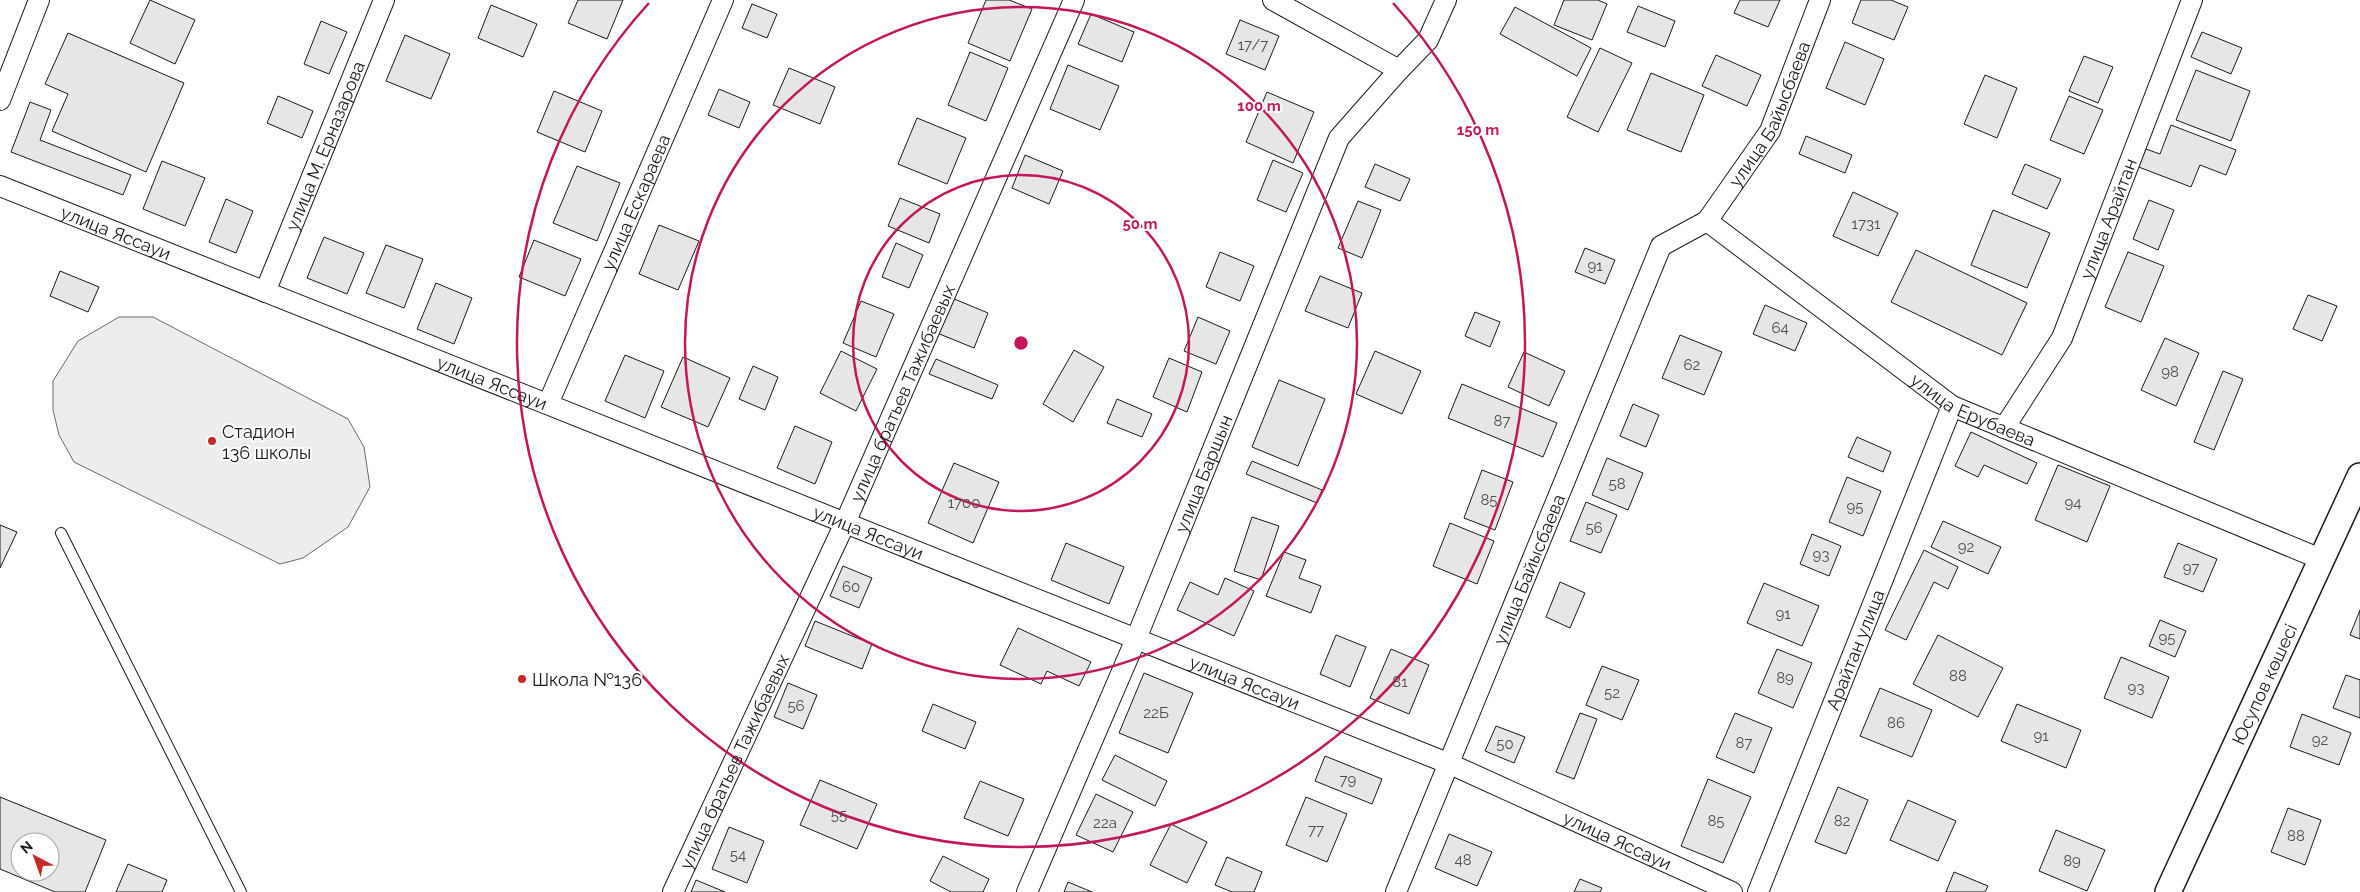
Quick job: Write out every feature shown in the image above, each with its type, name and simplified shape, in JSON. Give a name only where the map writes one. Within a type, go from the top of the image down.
[{"type":"street","points":[[0,100],[39,0]]},
{"type":"street","name":"улица М. Ерназарова","points":[[265,292],[384,0]]},
{"type":"street","name":"улица Ескараева","points":[[548,404],[723,0]]},
{"type":"street","name":"улица братьев Тажибаевых","points":[[673,892],[845,523],[1074,0]]},
{"type":"street","points":[[1273,0],[1399,70],[1428,40],[1446,0]]},
{"type":"street","name":"улица Байысбаева","points":[[1396,892],[1661,246],[1707,221],[1770,131],[1820,0]]},
{"type":"street","name":"улица Арайтан","points":[[2004,428],[2062,338],[2192,0]]},
{"type":"street","name":"улица Баршын","points":[[1027,892],[1136,639],[1339,138],[1399,70]]},
{"type":"street","name":"улица Яссауи","points":[[0,186],[1450,764],[1732,892]]},
{"type":"street","name":"улица Ерубаева","points":[[1707,221],[1952,406],[2323,560]]},
{"type":"street","name":"Арайтан улица","points":[[1758,892],[1952,406]]},
{"type":"street","name":"Юсупов көшесі","points":[[2168,892],[2323,560],[2360,476]]},
{"type":"lane","points":[[61,533],[241,892]]},
{"type":"shaded area","name":"Стадион 136 школы","points":[[119,317],[153,317],[348,419],[364,447],[370,487],[348,527],[303,558],[280,564],[74,462],[59,435],[53,410],[53,381],[78,341]]},
{"type":"building","points":[[150,0],[195,20],[175,64],[130,43]]},
{"type":"building","points":[[578,0],[623,0],[607,39],[568,23]]},
{"type":"building","points":[[986,0],[1009,0],[1032,9],[1010,61],[968,43]]},
{"type":"building","points":[[1564,0],[1598,0],[1607,4],[1592,40],[1554,25]]},
{"type":"building","points":[[1740,0],[1780,0],[1768,27],[1734,13]]},
{"type":"building","points":[[1861,0],[1891,0],[1908,7],[1894,40],[1852,23]]},
{"type":"building","points":[[752,4],[777,14],[767,38],[742,28]]},
{"type":"building","points":[[491,5],[537,24],[523,57],[478,38]]},
{"type":"building","points":[[1638,6],[1675,21],[1665,47],[1627,32]]},
{"type":"building","points":[[1515,7],[1591,48],[1577,76],[1500,34]]},
{"type":"building","points":[[1091,14],[1134,32],[1122,62],[1078,44]]},
{"type":"building","points":[[1240,20],[1279,36],[1265,70],[1226,54]]},
{"type":"building","points":[[321,21],[347,32],[329,74],[304,64]]},
{"type":"building","points":[[2202,32],[2242,48],[2231,74],[2191,57]]},
{"type":"building","points":[[68,33],[184,83],[146,172],[52,131],[68,94],[45,84]]},
{"type":"building","points":[[405,35],[450,54],[431,99],[386,81]]},
{"type":"building","points":[[1845,42],[1884,59],[1865,105],[1826,88]]},
{"type":"building","points":[[1600,48],[1632,63],[1598,132],[1567,117]]},
{"type":"building","points":[[970,52],[1008,68],[986,121],[948,105]]},
{"type":"building","points":[[1716,55],[1761,75],[1747,106],[1702,86]]},
{"type":"building","points":[[2084,56],[2113,67],[2098,103],[2069,91]]},
{"type":"building","points":[[1068,65],[1119,86],[1100,130],[1050,109]]},
{"type":"building","points":[[789,68],[835,87],[820,124],[773,105]]},
{"type":"building","points":[[2196,70],[2250,91],[2231,141],[2176,120]]},
{"type":"building","points":[[1651,73],[1704,95],[1681,152],[1627,130]]},
{"type":"building","points":[[1985,75],[2017,88],[1997,138],[1964,124]]},
{"type":"building","points":[[719,89],[750,102],[739,128],[708,115]]},
{"type":"building","points":[[554,91],[602,111],[585,152],[537,132]]},
{"type":"building","points":[[1267,92],[1314,112],[1293,163],[1246,142]]},
{"type":"building","points":[[278,96],[313,111],[302,138],[267,123]]},
{"type":"building","points":[[2069,96],[2103,110],[2084,154],[2050,140]]},
{"type":"building","points":[[30,102],[51,110],[40,140],[131,175],[123,195],[11,152]]},
{"type":"building","points":[[917,118],[966,138],[947,184],[898,164]]},
{"type":"building","points":[[2171,125],[2236,150],[2226,175],[2200,165],[2191,187],[2136,166],[2143,148],[2160,154]]},
{"type":"building","points":[[1806,136],[1852,155],[1845,173],[1799,154]]},
{"type":"building","points":[[1025,155],[1063,171],[1049,204],[1012,188]]},
{"type":"building","points":[[1273,160],[1303,173],[1286,212],[1257,200]]},
{"type":"building","points":[[162,161],[205,178],[185,226],[143,209]]},
{"type":"building","points":[[1375,164],[1410,179],[1400,201],[1365,187]]},
{"type":"building","points":[[2025,164],[2061,179],[2047,209],[2012,194]]},
{"type":"building","points":[[577,166],[620,183],[597,241],[553,223]]},
{"type":"building","points":[[1853,192],[1898,213],[1878,256],[1833,236]]},
{"type":"building","points":[[900,198],[940,214],[929,243],[888,226]]},
{"type":"building","points":[[226,199],[253,211],[236,253],[209,242]]},
{"type":"building","points":[[2149,200],[2174,210],[2158,250],[2133,239]]},
{"type":"building","points":[[1358,201],[1381,210],[1362,258],[1338,248]]},
{"type":"building","points":[[1993,210],[2050,233],[2027,288],[1971,265]]},
{"type":"building","points":[[659,225],[699,241],[678,290],[639,274]]},
{"type":"building","points":[[324,237],[364,253],[347,294],[307,278]]},
{"type":"building","points":[[534,240],[581,259],[565,296],[519,277]]},
{"type":"building","points":[[896,243],[923,255],[909,288],[882,277]]},
{"type":"building","points":[[386,245],[423,259],[404,308],[366,293]]},
{"type":"building","points":[[1585,248],[1615,260],[1605,284],[1575,272]]},
{"type":"building","points":[[1916,250],[2027,303],[2002,355],[1891,302]]},
{"type":"building","points":[[1220,252],[1254,266],[1240,301],[1206,287]]},
{"type":"building","points":[[2128,252],[2164,266],[2141,322],[2105,307]]},
{"type":"building","points":[[60,271],[99,287],[88,312],[50,296]]},
{"type":"building","points":[[1320,276],[1362,293],[1348,328],[1305,311]]},
{"type":"building","points":[[436,283],[472,298],[454,344],[417,329]]},
{"type":"building","points":[[2308,295],[2337,306],[2322,341],[2293,329]]},
{"type":"building","points":[[952,298],[988,313],[974,348],[937,333]]},
{"type":"building","points":[[861,301],[894,314],[876,357],[843,343]]},
{"type":"building","points":[[1765,305],[1807,323],[1795,351],[1753,334]]},
{"type":"building","points":[[1475,312],[1500,322],[1490,347],[1465,336]]},
{"type":"building","points":[[1198,317],[1230,331],[1216,364],[1184,351]]},
{"type":"building","points":[[1680,335],[1722,352],[1704,395],[1662,378]]},
{"type":"building","points":[[2165,338],[2199,353],[2176,406],[2141,390]]},
{"type":"building","points":[[1074,350],[1104,367],[1073,422],[1043,404]]},
{"type":"building","points":[[841,351],[877,369],[856,411],[820,393]]},
{"type":"building","points":[[1375,351],[1421,371],[1402,414],[1356,394]]},
{"type":"building","points":[[1524,352],[1565,371],[1549,406],[1508,387]]},
{"type":"building","points":[[625,355],[664,371],[645,418],[605,401]]},
{"type":"building","points":[[683,357],[730,378],[708,427],[661,407]]},
{"type":"building","points":[[1169,358],[1202,372],[1187,412],[1153,397]]},
{"type":"building","points":[[936,359],[998,385],[992,399],[929,374]]},
{"type":"building","points":[[753,366],[778,377],[765,410],[739,399]]},
{"type":"building","points":[[2223,371],[2243,379],[2214,450],[2194,442]]},
{"type":"building","points":[[1279,380],[1325,399],[1298,466],[1252,447]]},
{"type":"building","points":[[1462,384],[1557,423],[1543,457],[1448,418]]},
{"type":"building","points":[[1117,399],[1152,414],[1142,437],[1107,423]]},
{"type":"building","points":[[1633,404],[1659,415],[1646,447],[1620,436]]},
{"type":"building","points":[[795,426],[832,442],[815,484],[777,468]]},
{"type":"building","points":[[1971,432],[2037,463],[2027,484],[1984,465],[1978,477],[1955,466]]},
{"type":"building","points":[[1857,437],[1891,452],[1883,472],[1848,457]]},
{"type":"building","points":[[1607,458],[1643,473],[1628,510],[1592,495]]},
{"type":"building","points":[[1252,461],[1322,490],[1317,503],[1246,474]]},
{"type":"building","points":[[954,463],[999,482],[973,543],[928,523]]},
{"type":"building","points":[[2058,465],[2110,486],[2087,542],[2035,520]]},
{"type":"building","points":[[1482,470],[1513,482],[1495,530],[1464,518]]},
{"type":"building","points":[[1847,477],[1881,491],[1863,536],[1829,522]]},
{"type":"building","points":[[1586,502],[1617,515],[1601,553],[1570,541]]},
{"type":"building","points":[[1252,517],[1279,526],[1261,580],[1234,571]]},
{"type":"building","points":[[1943,521],[2001,547],[1988,574],[1931,547]]},
{"type":"building","points":[[1450,523],[1494,541],[1477,584],[1433,566]]},
{"type":"building","points":[[0,525],[17,532],[0,568]]},
{"type":"building","points":[[1812,534],[1841,546],[1829,576],[1800,564]]},
{"type":"building","points":[[1066,543],[1124,567],[1109,604],[1051,580]]},
{"type":"building","points":[[2178,543],[2217,559],[2203,592],[2164,577]]},
{"type":"building","points":[[1924,550],[1958,567],[1948,589],[1934,582],[1906,640],[1885,630]]},
{"type":"building","points":[[1284,552],[1306,560],[1299,578],[1321,586],[1311,613],[1266,596]]},
{"type":"building","points":[[843,566],[872,578],[859,608],[830,596]]},
{"type":"building","points":[[1225,578],[1254,591],[1234,636],[1177,610],[1190,582],[1218,595]]},
{"type":"building","points":[[1560,582],[1585,593],[1570,628],[1546,617]]},
{"type":"building","points":[[1764,583],[1819,606],[1802,646],[1747,623]]},
{"type":"building","points":[[2360,610],[2360,639],[2350,635]]},
{"type":"building","points":[[2160,620],[2186,631],[2175,657],[2149,646]]},
{"type":"building","points":[[815,621],[872,644],[862,669],[805,646]]},
{"type":"building","points":[[1018,628],[1091,662],[1079,686],[1047,671],[1041,684],[1000,665]]},
{"type":"building","points":[[1336,635],[1366,647],[1350,687],[1320,674]]},
{"type":"building","points":[[1938,635],[2003,668],[1978,717],[1913,684]]},
{"type":"building","points":[[1391,649],[1429,665],[1409,714],[1370,698]]},
{"type":"building","points":[[1777,649],[1812,663],[1793,708],[1758,693]]},
{"type":"building","points":[[2121,657],[2169,677],[2152,718],[2104,698]]},
{"type":"building","points":[[1602,666],[1639,680],[1622,720],[1586,705]]},
{"type":"building","points":[[1144,673],[1193,693],[1168,753],[1119,733]]},
{"type":"building","points":[[2346,675],[2360,680],[2360,718],[2333,708]]},
{"type":"building","points":[[788,683],[817,695],[803,729],[774,717]]},
{"type":"building","points":[[1880,688],[1932,710],[1912,757],[1860,736]]},
{"type":"building","points":[[933,704],[976,722],[965,749],[922,731]]},
{"type":"building","points":[[2017,704],[2081,730],[2066,768],[2001,741]]},
{"type":"building","points":[[1580,713],[1597,719],[1574,779],[1556,772]]},
{"type":"building","points":[[1735,713],[1772,728],[1754,773],[1716,757]]},
{"type":"building","points":[[2302,714],[2351,733],[2339,765],[2290,747]]},
{"type":"building","points":[[1496,726],[1525,737],[1514,763],[1485,751]]},
{"type":"building","points":[[1115,755],[1167,781],[1155,806],[1102,780]]},
{"type":"building","points":[[1325,756],[1382,779],[1372,804],[1315,781]]},
{"type":"building","points":[[1708,779],[1751,797],[1723,863],[1681,846]]},
{"type":"building","points":[[820,780],[877,804],[857,849],[800,825]]},
{"type":"building","points":[[980,781],[1024,799],[1008,836],[964,818]]},
{"type":"building","points":[[1838,787],[1868,800],[1846,854],[1815,842]]},
{"type":"building","points":[[1096,794],[1133,812],[1113,852],[1076,835]]},
{"type":"building","points":[[0,797],[106,840],[85,892],[55,892],[31,882],[60,882],[60,832],[10,832],[10,873],[0,869]]},
{"type":"building","points":[[1306,797],[1347,814],[1327,862],[1286,845]]},
{"type":"building","points":[[1908,800],[1956,821],[1938,861],[1890,840]]},
{"type":"building","points":[[2288,808],[2321,820],[2305,865],[2271,852]]},
{"type":"building","points":[[1171,824],[1207,842],[1187,883],[1150,865]]},
{"type":"building","points":[[729,827],[764,841],[747,883],[712,869]]},
{"type":"building","points":[[2056,830],[2105,850],[2087,891],[2039,871]]},
{"type":"building","points":[[1449,834],[1492,852],[1477,886],[1435,868]]},
{"type":"building","points":[[943,856],[989,879],[983,892],[951,892],[930,881]]},
{"type":"building","points":[[1227,857],[1262,872],[1254,892],[1232,892],[1215,885]]},
{"type":"building","points":[[128,864],[167,880],[162,892],[116,892]]},
{"type":"building","points":[[1954,872],[1988,886],[1985,892],[1946,892]]},
{"type":"building","points":[[1580,879],[1602,888],[1600,892],[1574,892]]},
{"type":"building","points":[[696,880],[725,892],[691,892]]},
{"type":"building","points":[[1068,882],[1092,892],[1064,892]]},
{"type":"place","name":"Стадион 136 школы","points":[[212,441]]},
{"type":"place","name":"Школа №136","points":[[522,679]]}]
